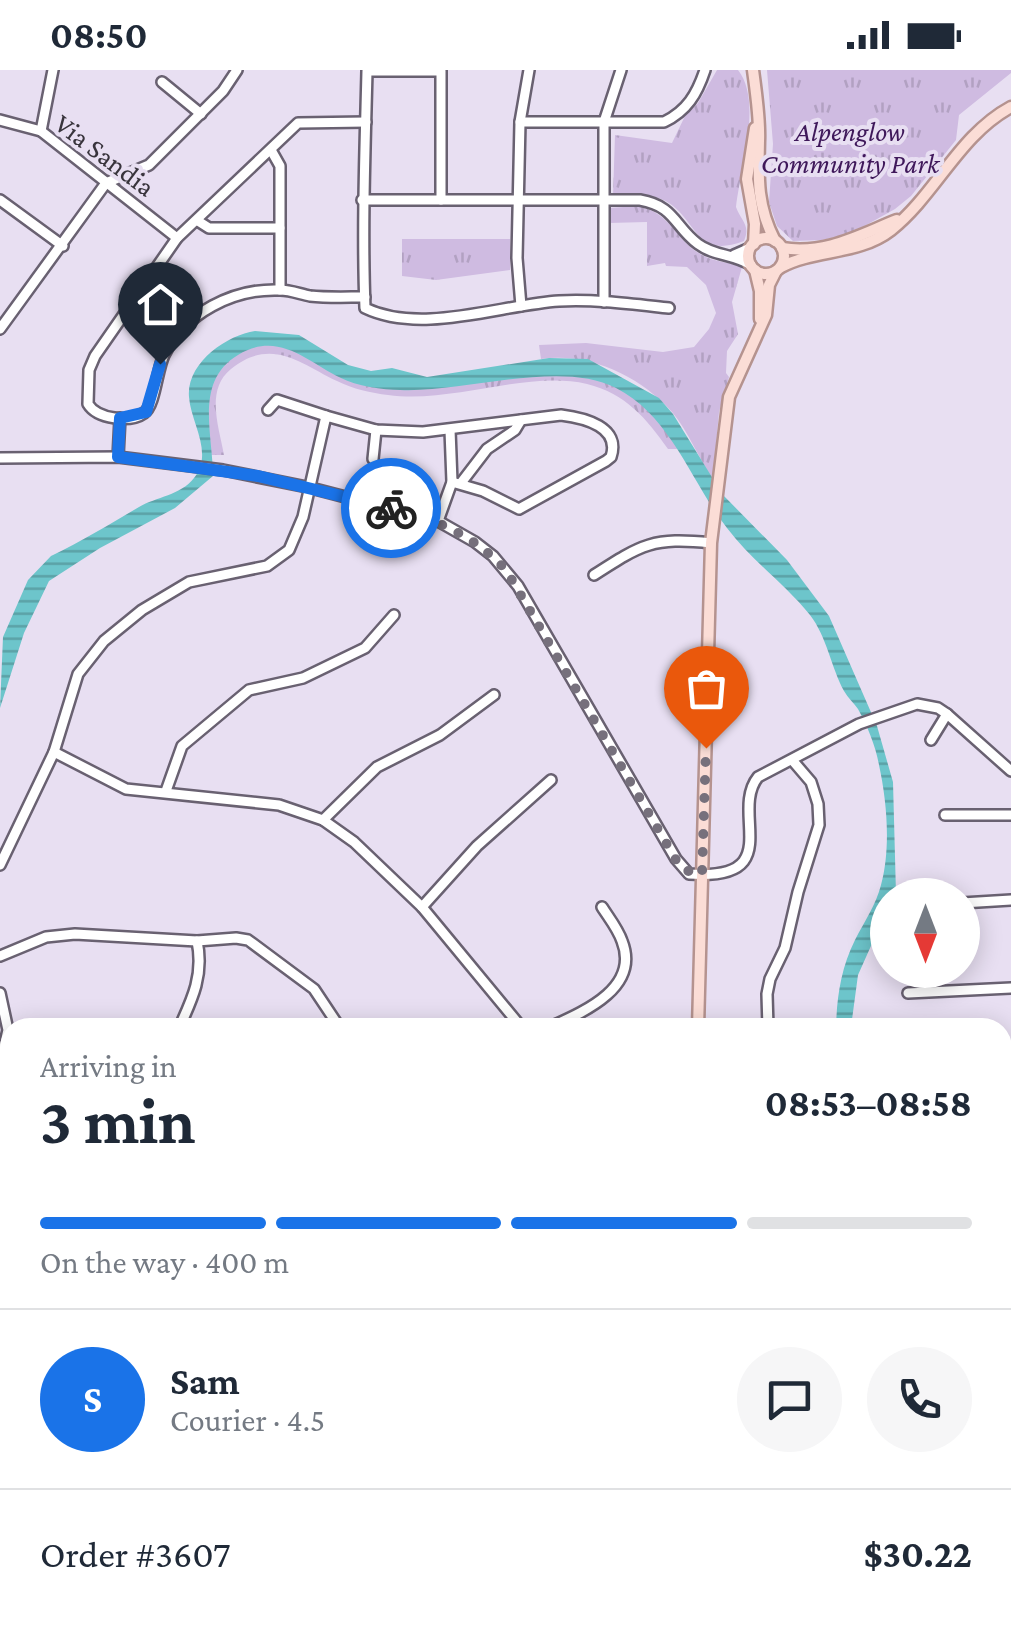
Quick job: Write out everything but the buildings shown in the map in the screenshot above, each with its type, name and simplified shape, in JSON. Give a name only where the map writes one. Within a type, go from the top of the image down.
[{"type":"main road","points":[[698,1018],[712,542],[729,397],[766,315],[769,285],[784,258],[759,202],[753,70]]},
{"type":"main road","points":[[753,268],[765,274],[796,260],[856,247],[889,231],[973,136],[1011,107]]},
{"type":"main road","points":[[757,122],[747,178],[756,224],[752,246],[760,291],[760,324]]},
{"type":"main road","points":[[752,246],[764,238],[779,244],[832,246],[902,218]]},
{"type":"street","points":[[40,132],[53,70]]},
{"type":"street","points":[[0,330],[106,183],[149,165],[237,70]]},
{"type":"street","points":[[521,306],[517,258],[520,122],[528,70]]},
{"type":"street","points":[[604,302],[604,122],[620,70]]},
{"type":"street","points":[[520,122],[664,122],[678,116],[690,103],[705,70]]},
{"type":"street","points":[[441,200],[440,71],[366,72],[362,200],[365,308],[433,320],[562,301],[669,308]]},
{"type":"street","points":[[162,82],[200,114]]},
{"type":"street","name":"Via Sandia","points":[[0,120],[40,132],[177,238]]},
{"type":"street","points":[[365,297],[309,296],[280,290],[242,294],[204,310],[184,326],[160,364],[150,407],[142,415],[100,415],[90,410],[86,400],[89,370],[95,356],[177,238],[298,122],[366,122]]},
{"type":"street","points":[[271,150],[280,166],[280,290]]},
{"type":"street","points":[[0,200],[63,246]]},
{"type":"street","points":[[362,200],[655,202],[672,214],[700,246],[734,255],[753,268]]},
{"type":"street","points":[[198,221],[209,228],[280,228]]},
{"type":"street","points":[[734,255],[752,246]]},
{"type":"street","points":[[268,410],[277,400],[376,430],[450,430],[545,415],[581,418],[610,435],[614,450],[606,461],[519,509],[457,482]]},
{"type":"street","points":[[0,865],[54,752],[78,674],[104,641],[142,610],[189,582],[267,566],[289,550],[303,517],[326,416]]},
{"type":"street","points":[[118,457],[120,418]]},
{"type":"street","points":[[438,521],[457,482],[487,449],[515,430],[520,420]]},
{"type":"street","points":[[372,459],[376,430]]},
{"type":"street","points":[[450,430],[457,482]]},
{"type":"street","points":[[0,458],[118,457],[216,469],[307,487],[438,521],[475,542],[506,570],[684,870],[715,874],[747,856],[752,835],[751,786],[758,777],[860,724],[917,704],[947,714],[1011,771]]},
{"type":"street","points":[[594,576],[634,549],[656,540],[712,542]]},
{"type":"street","points":[[166,792],[182,746],[249,690],[304,678],[365,648],[394,615]]},
{"type":"street","points":[[324,820],[377,766],[440,735],[494,695]]},
{"type":"street","points":[[931,740],[947,714]]},
{"type":"street","points":[[54,752],[126,789],[279,805],[324,820],[354,842],[422,907],[514,1018]]},
{"type":"street","points":[[767,1018],[766,994],[785,948],[819,825],[818,804],[810,782],[793,761]]},
{"type":"street","points":[[422,907],[477,846],[551,780]]},
{"type":"street","points":[[945,815],[1011,815]]},
{"type":"street","points":[[980,902],[1011,900]]},
{"type":"street","points":[[570,1018],[604,999],[625,962],[622,940],[602,907]]},
{"type":"street","points":[[0,956],[46,937],[74,934],[197,941],[236,938],[258,946],[314,989],[333,1018]]},
{"type":"street","points":[[184,1018],[198,986],[197,941]]},
{"type":"street","points":[[908,993],[1011,988]]},
{"type":"street","points":[[0,993],[5,1018]]},
{"type":"green space","points":[[717,70],[738,70],[749,99],[748,136],[736,207],[746,236],[744,241],[727,246],[704,240],[673,206],[661,199],[613,196],[615,135],[672,143],[685,116],[698,103]]},
{"type":"green space","name":"Alpenglow Community Park","points":[[767,70],[1011,73],[959,115],[956,140],[911,196],[895,209],[850,234],[793,241],[777,226],[769,202],[773,144]]},
{"type":"green space","points":[[637,206],[658,214],[702,255],[742,267],[732,302],[738,334],[727,351],[729,377],[719,412],[713,479],[678,420],[645,388],[595,363],[541,359],[539,345],[586,343],[663,352],[694,347],[709,329],[716,313],[706,285],[687,267],[665,263],[647,266],[647,222],[609,223],[609,208]]},
{"type":"green space","points":[[402,239],[510,239],[510,270],[436,280],[402,276]]},
{"type":"green space","points":[[264,340],[393,381],[551,366],[631,387],[686,449],[668,449],[634,409],[613,394],[587,384],[539,381],[438,395],[388,395],[349,386],[298,361],[273,354],[246,359],[223,378],[216,409],[224,455],[209,455],[201,408],[216,362]]},
{"type":"water","points":[[255,331],[299,335],[348,365],[371,371],[392,368],[427,377],[549,358],[588,359],[659,398],[723,495],[787,560],[829,616],[877,726],[893,782],[896,878],[882,878],[887,825],[878,758],[858,709],[844,691],[821,633],[810,615],[727,528],[679,451],[651,415],[616,388],[593,380],[540,377],[425,390],[386,389],[347,381],[280,347],[253,348],[238,355],[224,366],[211,394],[213,476],[175,508],[49,581],[24,633],[0,708],[3,637],[28,580],[51,556],[182,488],[194,478],[200,468],[202,449],[189,397],[190,385],[201,362],[232,338]]},
{"type":"water","points":[[870,912],[870,948],[858,975],[852,1018],[836,1018],[841,982],[850,951]]},
{"type":"way so far","points":[[391,508],[453,528],[506,570],[676,860],[690,874],[702,874],[706,748]]},
{"type":"route","points":[[160,364],[150,407],[142,415],[120,418],[118,457],[258,476],[391,508]]}]
